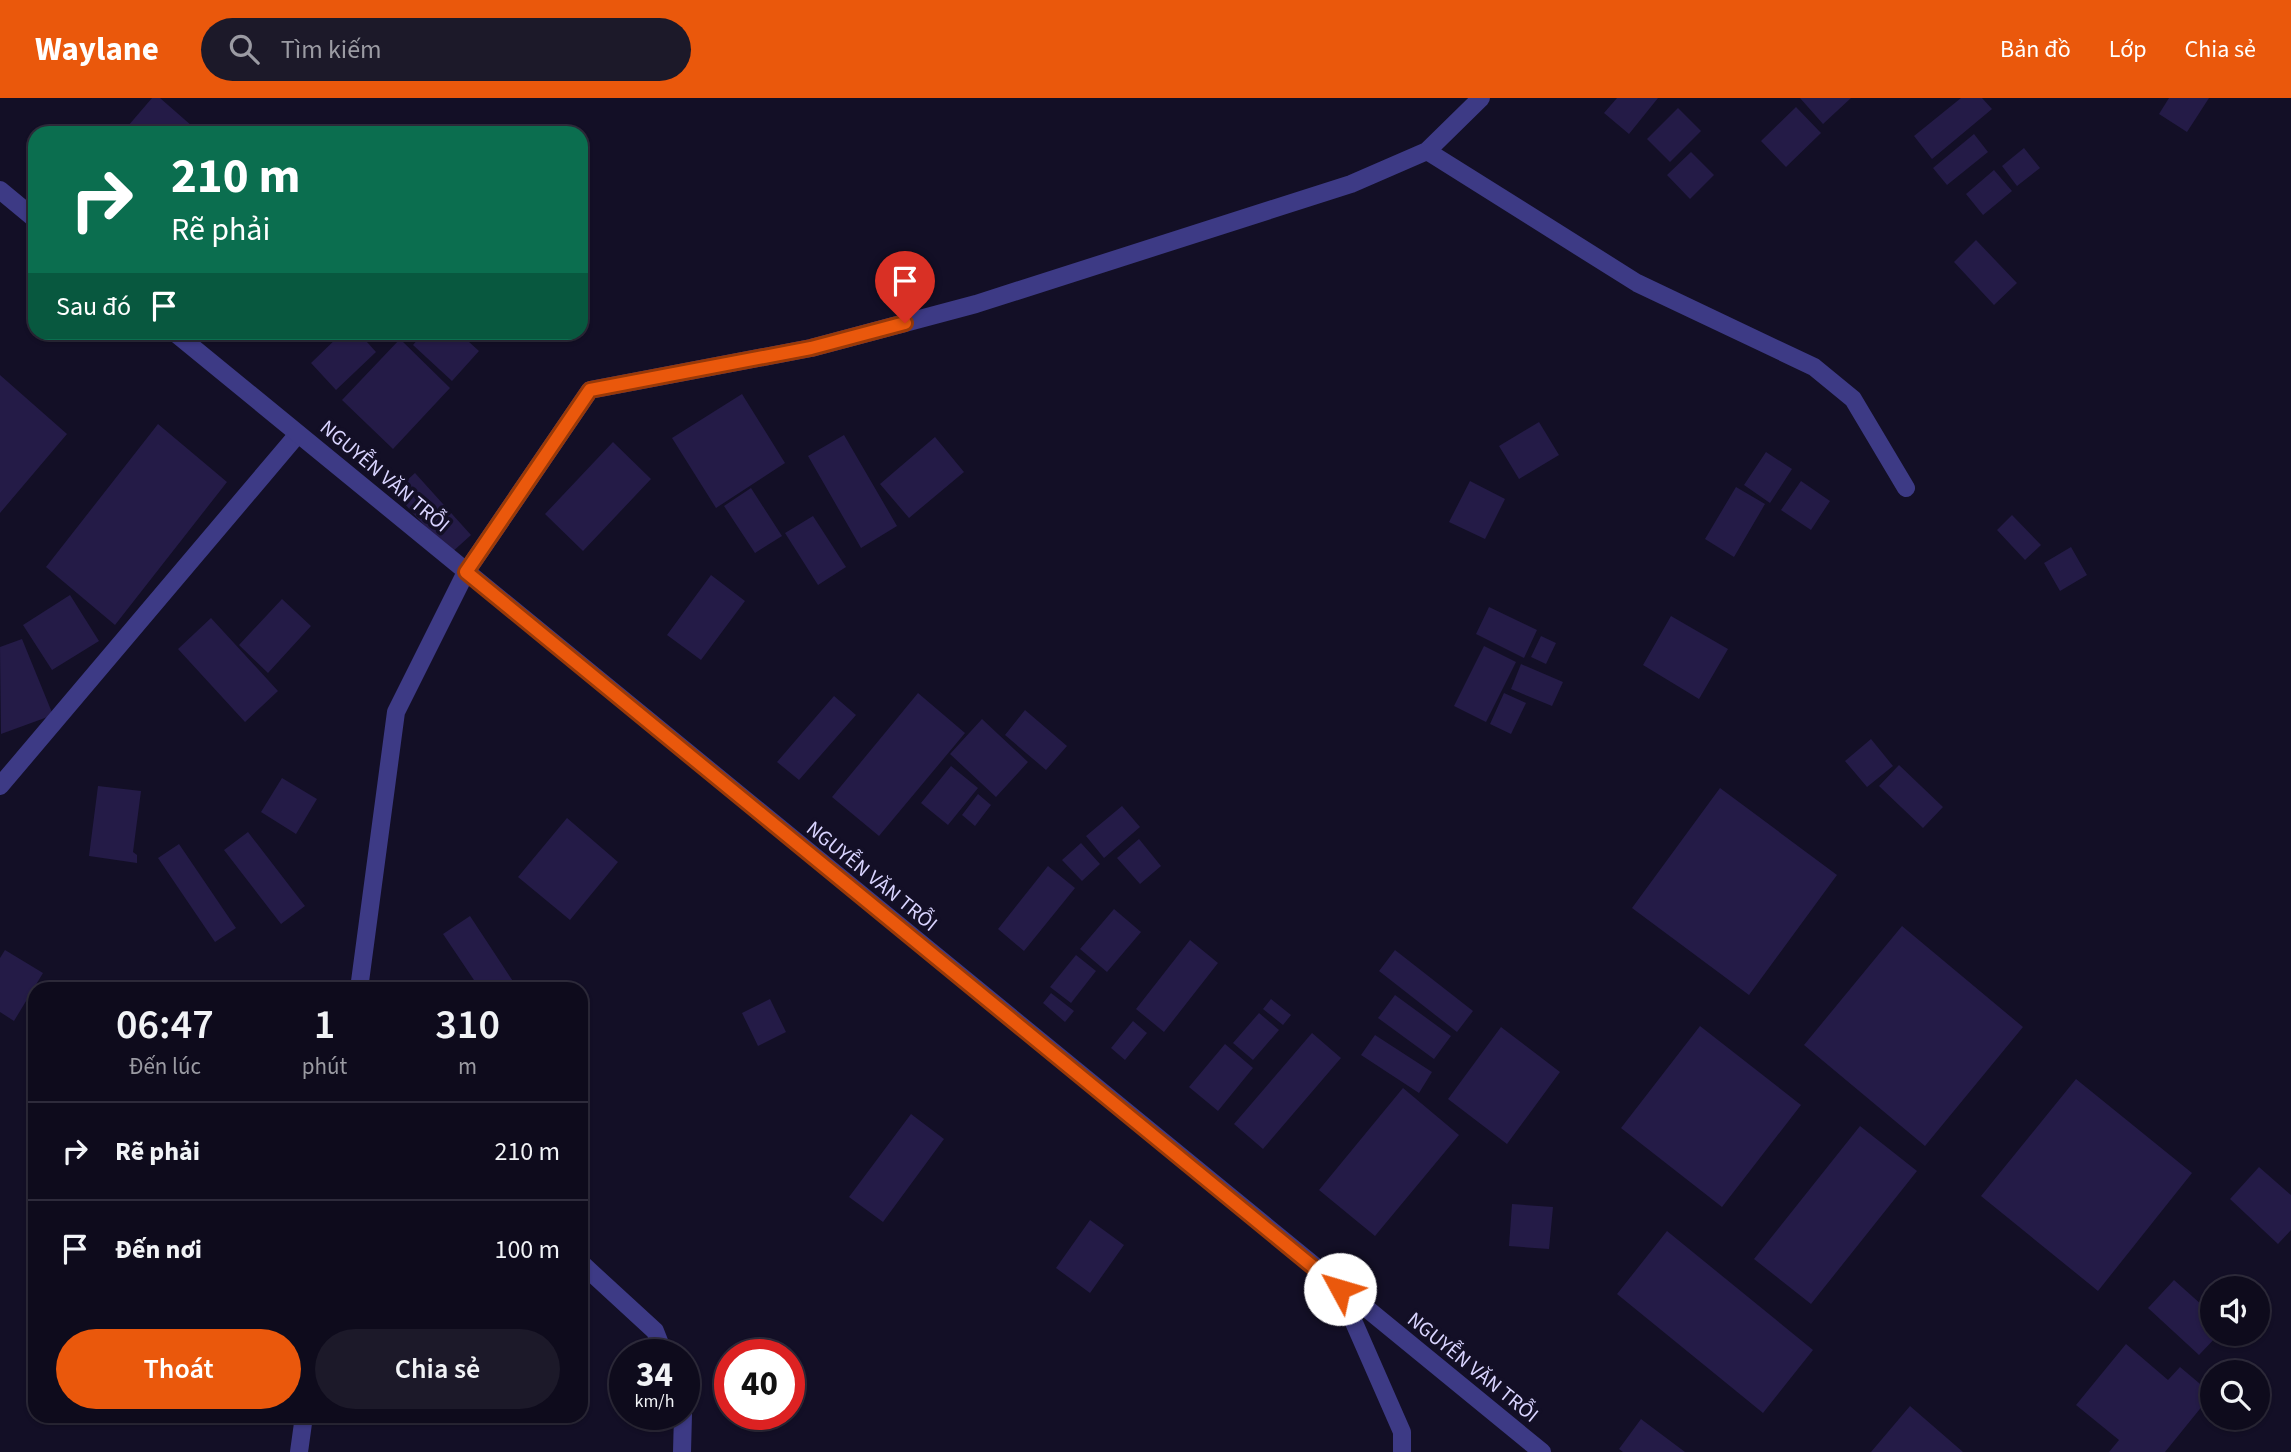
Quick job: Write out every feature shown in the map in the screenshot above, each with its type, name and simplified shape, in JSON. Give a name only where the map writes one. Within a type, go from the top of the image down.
[{"type":"street","points":[[360,982],[396,712],[466,572],[590,390],[811,348],[976,304],[1351,184],[1427,151],[1481,98]]},
{"type":"street","points":[[1427,151],[1637,283],[1814,366],[1853,399],[1906,488]]},
{"type":"street","points":[[0,190],[28,213]]},
{"type":"street","name":"NGUYỄN VĂN TRỖI","points":[[184,340],[1542,1452]]},
{"type":"street","points":[[0,786],[298,434]]},
{"type":"street","points":[[588,1269],[655,1331],[658,1339]]},
{"type":"street","points":[[1340,1289],[1402,1432],[1402,1452]]},
{"type":"street","points":[[299,1452],[303,1423]]},
{"type":"street","points":[[682,1452],[683,1430]]},
{"type":"building","points":[[152,98],[160,98],[192,126],[128,126]]},
{"type":"building","points":[[1617,98],[1658,98],[1629,134],[1604,113]]},
{"type":"building","points":[[1800,98],[1851,98],[1823,124]]},
{"type":"building","points":[[1961,98],[1982,98],[1992,109],[1932,159],[1914,136]]},
{"type":"building","points":[[2169,98],[2209,98],[2187,132],[2159,114]]},
{"type":"building","points":[[1796,107],[1821,133],[1786,167],[1761,141]]},
{"type":"building","points":[[1678,108],[1701,131],[1670,162],[1647,139]]},
{"type":"building","points":[[1974,134],[1988,152],[1947,185],[1933,168]]},
{"type":"building","points":[[2024,148],[2040,168],[2017,186],[2002,166]]},
{"type":"building","points":[[1691,152],[1714,175],[1690,199],[1667,175]]},
{"type":"building","points":[[1994,170],[2012,191],[1983,215],[1966,194]]},
{"type":"building","points":[[1976,240],[2017,283],[1994,305],[1954,262]]},
{"type":"building","points":[[335,340],[365,340],[376,352],[336,390],[311,363]]},
{"type":"building","points":[[399,340],[450,388],[393,449],[342,400]]},
{"type":"building","points":[[417,340],[467,340],[479,351],[452,381],[413,345]]},
{"type":"building","points":[[0,375],[67,434],[0,513]]},
{"type":"building","points":[[742,394],[785,463],[716,508],[672,438]]},
{"type":"building","points":[[1539,422],[1559,455],[1519,479],[1499,446]]},
{"type":"building","points":[[158,424],[227,482],[115,625],[46,567]]},
{"type":"building","points":[[844,435],[897,526],[861,548],[808,456]]},
{"type":"building","points":[[935,437],[964,472],[909,518],[880,484]]},
{"type":"building","points":[[613,442],[651,479],[583,551],[545,514]]},
{"type":"building","points":[[1766,452],[1792,469],[1770,503],[1744,485]]},
{"type":"building","points":[[415,473],[471,535],[450,554],[394,492]]},
{"type":"building","points":[[1470,481],[1505,499],[1485,539],[1449,522]]},
{"type":"building","points":[[1801,481],[1830,501],[1811,530],[1781,510]]},
{"type":"building","points":[[1736,487],[1765,504],[1734,557],[1705,539]]},
{"type":"building","points":[[751,488],[782,536],[755,553],[724,506]]},
{"type":"building","points":[[2012,515],[2041,545],[2025,560],[1997,530]]},
{"type":"building","points":[[813,516],[846,567],[818,585],[785,533]]},
{"type":"building","points":[[2071,547],[2087,575],[2060,591],[2044,563]]},
{"type":"building","points":[[711,575],[745,601],[701,660],[667,635]]},
{"type":"building","points":[[70,595],[99,641],[52,670],[23,625]]},
{"type":"building","points":[[282,599],[311,626],[268,673],[239,645]]},
{"type":"building","points":[[1489,607],[1537,630],[1524,658],[1476,634]]},
{"type":"building","points":[[1671,616],[1728,649],[1699,699],[1643,665]]},
{"type":"building","points":[[211,618],[278,691],[245,722],[178,649]]},
{"type":"building","points":[[1541,636],[1556,643],[1546,664],[1531,657]]},
{"type":"building","points":[[22,639],[53,715],[1,734],[0,647]]},
{"type":"building","points":[[1484,646],[1516,662],[1486,722],[1454,706]]},
{"type":"building","points":[[1521,664],[1563,682],[1552,706],[1511,689]]},
{"type":"building","points":[[918,693],[965,733],[879,836],[832,797]]},
{"type":"building","points":[[1504,693],[1526,703],[1511,734],[1490,724]]},
{"type":"building","points":[[834,696],[856,715],[799,780],[777,762]]},
{"type":"building","points":[[1025,710],[1067,746],[1046,770],[1005,735]]},
{"type":"building","points":[[982,719],[1028,762],[996,797],[950,754]]},
{"type":"building","points":[[1871,739],[1893,766],[1867,787],[1845,761]]},
{"type":"building","points":[[1899,765],[1943,807],[1923,828],[1879,786]]},
{"type":"building","points":[[951,766],[978,788],[948,825],[921,803]]},
{"type":"building","points":[[282,778],[317,799],[296,834],[261,812]]},
{"type":"building","points":[[98,786],[141,791],[133,852],[137,855],[137,863],[89,856]]},
{"type":"building","points":[[1720,788],[1837,875],[1749,995],[1632,908]]},
{"type":"building","points":[[978,794],[991,805],[975,826],[962,815]]},
{"type":"building","points":[[1122,806],[1140,827],[1104,858],[1086,836]]},
{"type":"building","points":[[567,818],[618,862],[570,920],[518,877]]},
{"type":"building","points":[[248,832],[305,906],[281,924],[224,850]]},
{"type":"building","points":[[1139,839],[1161,866],[1140,884],[1117,858]]},
{"type":"building","points":[[1081,843],[1100,864],[1082,881],[1062,860]]},
{"type":"building","points":[[179,844],[236,928],[215,942],[158,858]]},
{"type":"building","points":[[1048,866],[1075,888],[1024,951],[998,929]]},
{"type":"building","points":[[1114,909],[1141,932],[1107,972],[1080,949]]},
{"type":"building","points":[[470,916],[513,982],[475,982],[443,934]]},
{"type":"building","points":[[1902,926],[2023,1027],[1925,1146],[1804,1045]]},
{"type":"building","points":[[1190,940],[1218,963],[1164,1032],[1136,1009]]},
{"type":"building","points":[[5,950],[43,973],[38,982],[28,982],[28,998],[14,1021],[0,1012],[0,958]]},
{"type":"building","points":[[1395,950],[1473,1011],[1457,1032],[1379,971]]},
{"type":"building","points":[[1076,955],[1096,971],[1071,1003],[1050,987]]},
{"type":"building","points":[[1051,993],[1074,1011],[1065,1022],[1043,1003]]},
{"type":"building","points":[[1395,995],[1451,1036],[1434,1059],[1378,1018]]},
{"type":"building","points":[[770,999],[786,1032],[758,1046],[742,1013]]},
{"type":"building","points":[[1271,999],[1291,1015],[1283,1025],[1263,1009]]},
{"type":"building","points":[[1259,1013],[1279,1030],[1253,1060],[1233,1043]]},
{"type":"building","points":[[1133,1021],[1147,1033],[1125,1060],[1111,1048]]},
{"type":"building","points":[[1700,1026],[1801,1105],[1722,1207],[1621,1128]]},
{"type":"building","points":[[1501,1027],[1560,1072],[1507,1144],[1448,1099]]},
{"type":"building","points":[[1312,1033],[1341,1058],[1263,1149],[1234,1124]]},
{"type":"building","points":[[1375,1035],[1432,1072],[1419,1093],[1361,1055]]},
{"type":"building","points":[[1225,1044],[1253,1068],[1218,1111],[1189,1087]]},
{"type":"building","points":[[2076,1079],[2192,1173],[2098,1291],[1981,1196]]},
{"type":"building","points":[[1403,1088],[1459,1135],[1375,1236],[1319,1190]]},
{"type":"building","points":[[911,1114],[944,1139],[883,1222],[849,1197]]},
{"type":"building","points":[[1860,1126],[1917,1171],[1811,1304],[1754,1259]]},
{"type":"building","points":[[2259,1167],[2291,1195],[2291,1230],[2278,1244],[2230,1199]]},
{"type":"building","points":[[1512,1204],[1553,1207],[1549,1249],[1509,1246]]},
{"type":"building","points":[[1090,1220],[1124,1245],[1090,1293],[1056,1268]]},
{"type":"building","points":[[1667,1231],[1813,1350],[1763,1413],[1617,1294]]},
{"type":"building","points":[[2174,1280],[2200,1303],[2200,1346],[2208,1346],[2199,1355],[2148,1308]]},
{"type":"building","points":[[2126,1344],[2168,1380],[2180,1367],[2200,1384],[2200,1409],[2165,1452],[2109,1452],[2119,1440],[2076,1405]]},
{"type":"building","points":[[1910,1406],[1963,1452],[1871,1452]]},
{"type":"building","points":[[1641,1419],[1685,1452],[1623,1452],[1619,1449]]},
{"type":"route","points":[[905,323],[811,348],[590,390],[466,572],[1340,1289]]}]
